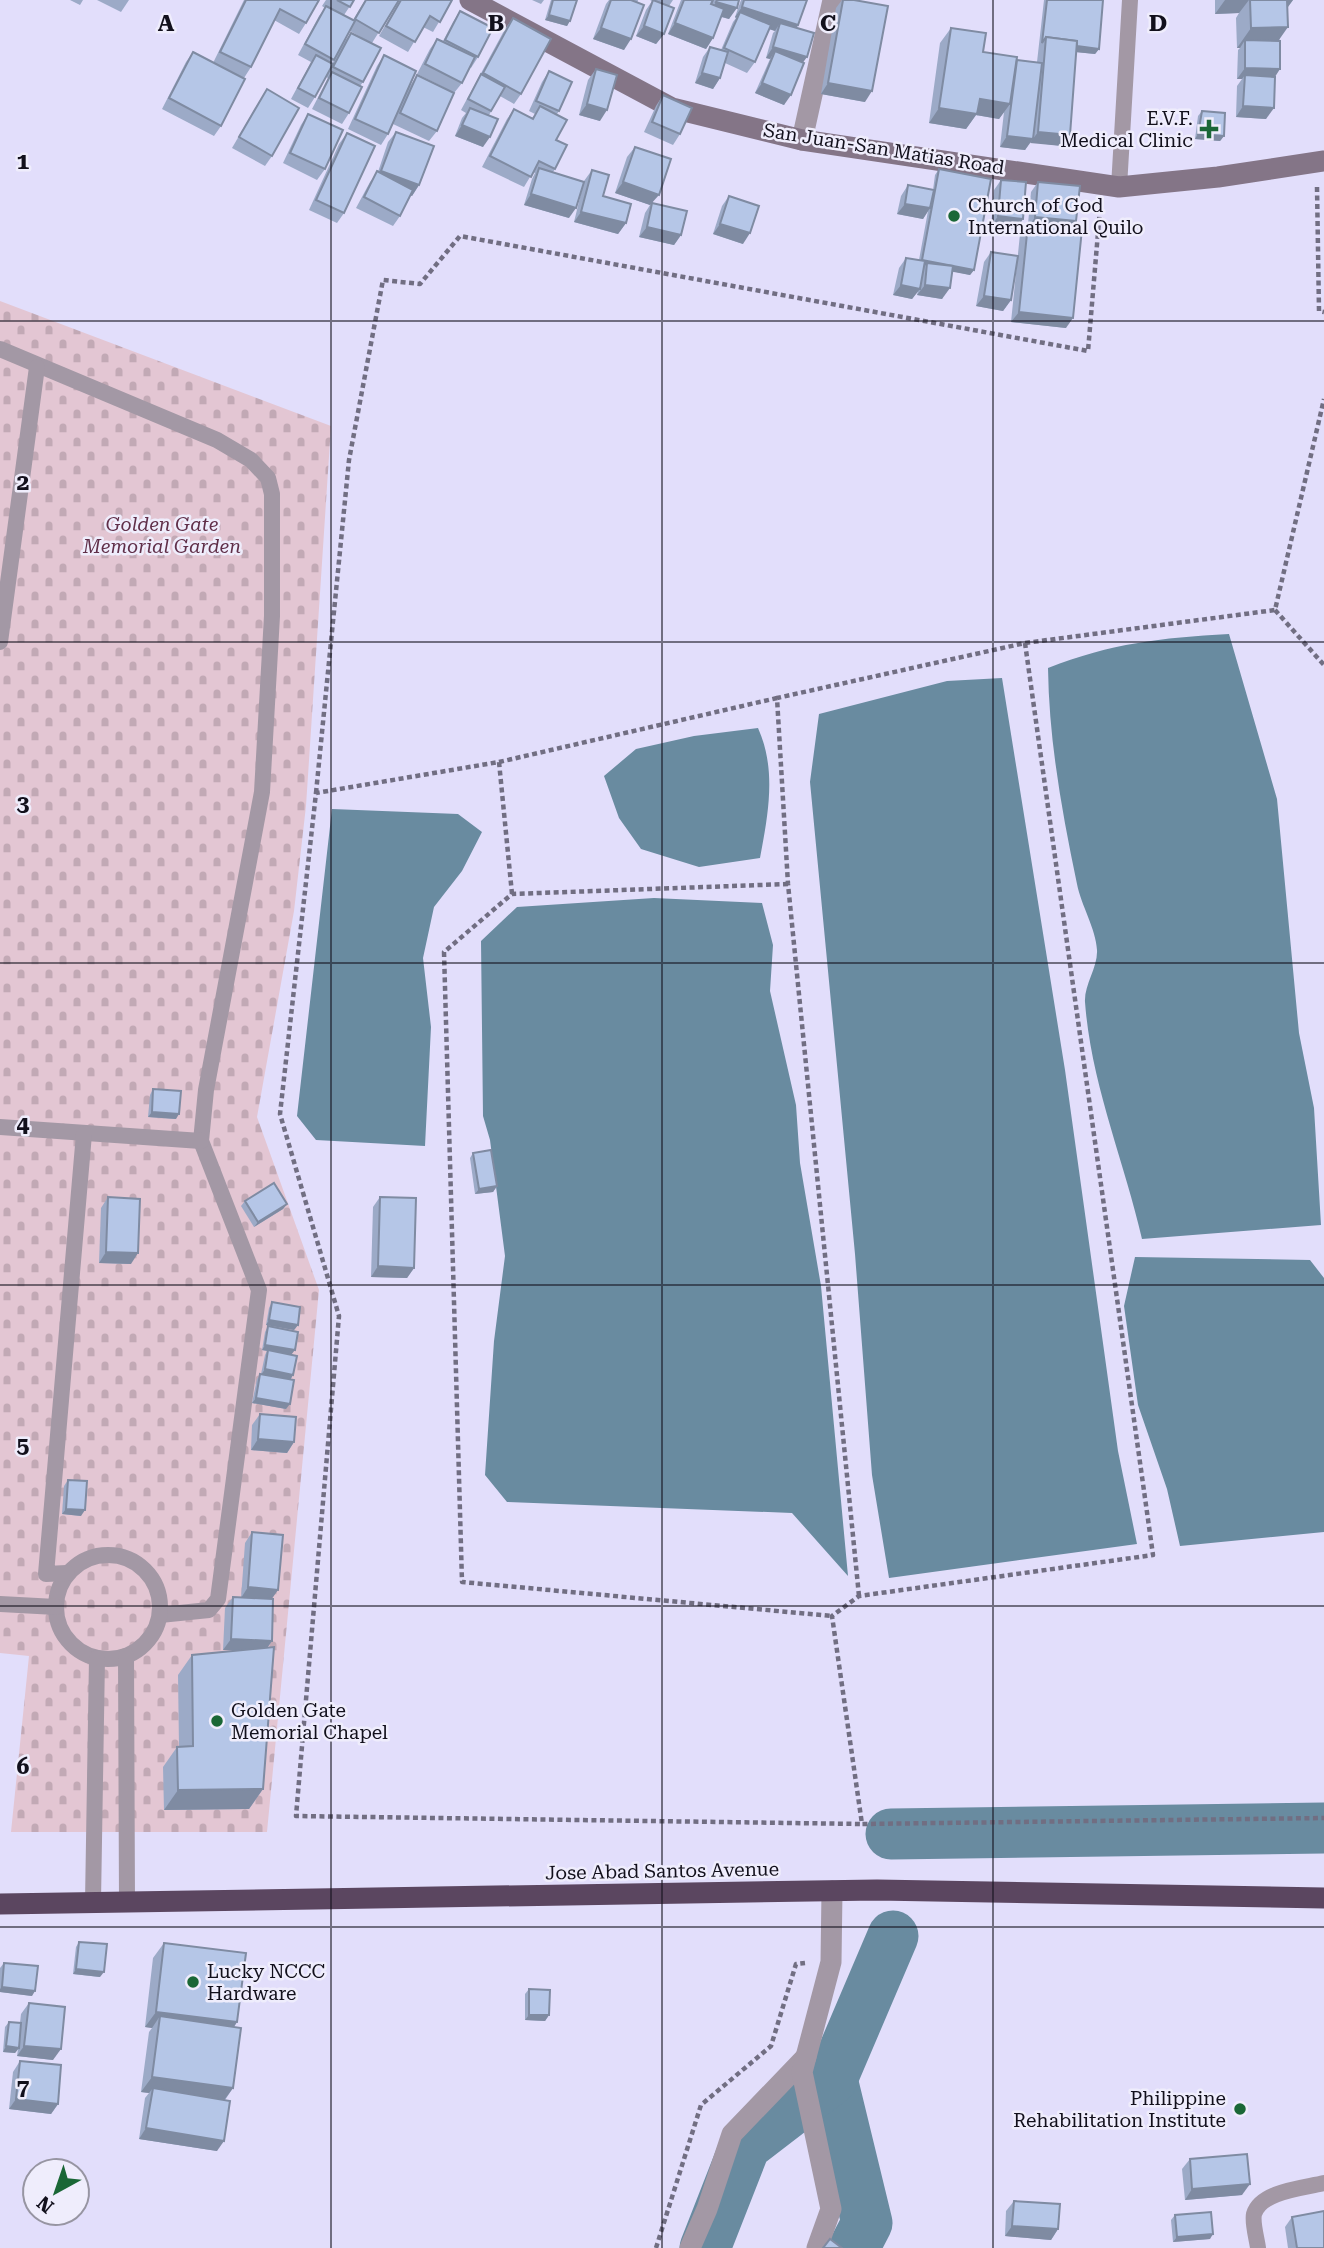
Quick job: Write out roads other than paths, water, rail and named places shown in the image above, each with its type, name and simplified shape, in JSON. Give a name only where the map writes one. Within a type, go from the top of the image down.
[{"type":"highway","name":"Jose Abad Santos Avenue","points":[[0,1904],[832,1891],[1324,1898]]},
{"type":"street","name":"San Juan-San Matias Road","points":[[470,0],[672,108],[802,139],[1119,187],[1219,177],[1324,161]]},
{"type":"street","points":[[802,139],[833,0]]},
{"type":"street","points":[[817,2248],[831,2209],[804,2065],[831,1962],[832,1891]]},
{"type":"street","points":[[690,2248],[707,2209],[732,2134],[804,2065]]},
{"type":"lane","points":[[1119,187],[1130,0]]},
{"type":"lane","points":[[0,349],[37,367],[217,440],[251,460],[268,478],[272,494],[272,615],[262,792],[206,1090],[201,1141],[259,1290],[218,1599],[209,1610],[160,1615]]},
{"type":"lane","points":[[0,642],[37,367]]},
{"type":"lane","points":[[0,1127],[201,1141]]},
{"type":"lane","points":[[67,1573],[46,1574],[84,1134]]},
{"type":"lane","points":[[101,1555],[120,1556],[138,1564],[152,1578],[160,1595],[160,1615],[149,1640],[126,1656],[97,1658],[72,1645],[63,1634],[56,1607],[59,1589],[67,1573],[82,1561],[101,1555]]},
{"type":"lane","points":[[0,1604],[56,1607]]},
{"type":"lane","points":[[126,1656],[127,1902]]},
{"type":"lane","points":[[93,1902],[97,1658]]},
{"type":"lane","points":[[1258,2248],[1253,2216],[1261,2203],[1274,2196],[1324,2183]]},
{"type":"water","points":[[1229,634],[1277,799],[1299,1033],[1314,1108],[1321,1225],[1142,1239],[1101,1092],[1088,1032],[1085,996],[1097,950],[1077,884],[1061,803],[1051,722],[1048,668],[1115,647],[1181,637]]},
{"type":"water","points":[[1002,678],[1065,1070],[1118,1451],[1137,1544],[889,1578],[872,1475],[855,1254],[810,782],[819,714],[947,681]]},
{"type":"water","points":[[758,728],[764,744],[769,776],[768,809],[760,858],[699,867],[641,849],[619,818],[604,776],[636,749],[694,736]]},
{"type":"water","points":[[332,809],[458,814],[482,832],[462,871],[434,907],[423,958],[431,1027],[425,1146],[316,1140],[297,1116]]},
{"type":"water","points":[[654,898],[762,903],[773,945],[770,991],[796,1105],[800,1163],[821,1286],[848,1576],[792,1513],[507,1502],[485,1475],[494,1341],[505,1256],[490,1140],[483,1116],[481,941],[517,907]]},
{"type":"water","points":[[1135,1257],[1310,1260],[1324,1278],[1324,1532],[1180,1546],[1167,1489],[1138,1405],[1124,1306]]},
{"type":"waterway","points":[[891,1834],[1324,1828]]},
{"type":"waterway","points":[[705,2248],[745,2146],[832,2079],[893,1936]]},
{"type":"waterway","points":[[832,2079],[867,2223],[854,2248]]},
{"type":"place","name":"E.V.F. Medical Clinic","points":[[1209,129]]},
{"type":"place","name":"Church of God International Quilo","points":[[954,216]]},
{"type":"place","name":"Golden Gate Memorial Chapel","points":[[217,1721]]},
{"type":"place","name":"Lucky NCCC Hardware","points":[[193,1982]]},
{"type":"place","name":"Philippine Rehabilitation Institute","points":[[1240,2109]]},
{"type":"park label","name":"Golden Gate Memorial Garden","points":[[162,535]]}]
